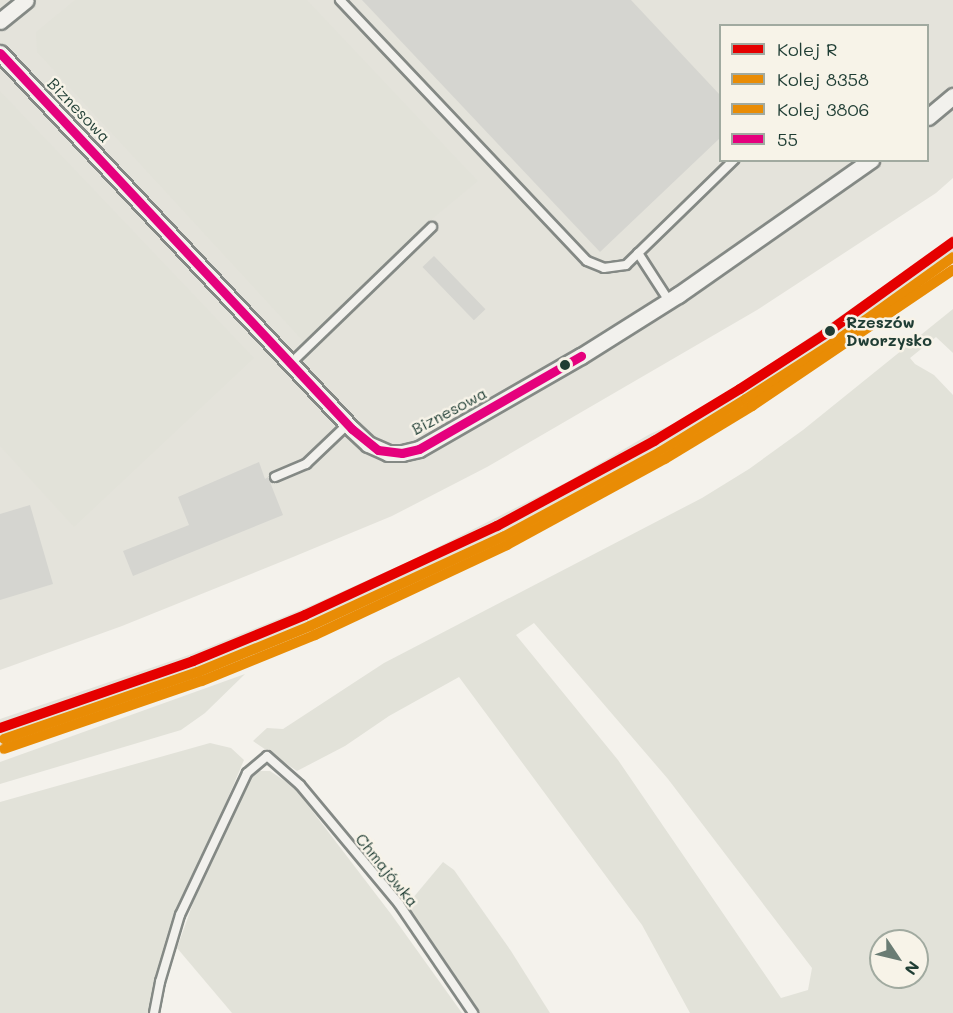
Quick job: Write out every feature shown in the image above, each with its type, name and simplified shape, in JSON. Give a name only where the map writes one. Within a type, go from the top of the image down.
[{"type":"street","points":[[0,21],[26,0]]},
{"type":"street","name":"Biznesowa","points":[[0,53],[348,424],[368,444],[378,450],[402,453],[419,449],[571,362],[669,301],[868,162]]},
{"type":"street","points":[[929,115],[953,96]]},
{"type":"lane","points":[[340,0],[587,261],[603,268],[626,265],[732,162]]},
{"type":"lane","points":[[291,363],[432,227]]},
{"type":"lane","points":[[638,253],[669,301]]},
{"type":"lane","points":[[275,477],[306,464],[348,424]]},
{"type":"lane","name":"Chmajówka","points":[[154,1013],[160,982],[180,915],[247,773],[267,756],[300,785],[399,904],[473,1013]]},
{"type":"shaded area","points":[[0,0],[953,0],[953,178],[936,193],[757,310],[487,467],[392,516],[122,626],[0,670]]},
{"type":"shaded area","points":[[75,0],[307,0],[478,181],[432,219],[304,342],[37,52],[36,32]]},
{"type":"shaded area","points":[[0,91],[254,358],[74,527],[0,446]]},
{"type":"shaded area","points":[[953,238],[953,259],[905,294],[777,381],[687,436],[688,438],[665,454],[585,498],[423,582],[313,631],[200,678],[79,722],[0,746],[0,719],[189,655],[303,609],[410,561],[569,481],[650,434],[678,422],[767,367]]},
{"type":"shaded area","points":[[953,309],[953,353],[936,337],[910,358],[915,364],[934,375],[953,395],[953,1013],[690,1013],[642,925],[459,677],[389,716],[345,746],[297,771],[253,741],[267,728],[283,729],[384,663],[702,498],[749,469],[803,430]],"holes":[[[534,623],[668,779],[812,968],[808,990],[781,998],[618,760],[516,635]]]},
{"type":"shaded area","points":[[245,674],[205,713],[181,730],[0,784],[0,762]]},
{"type":"shaded area","points":[[210,743],[231,748],[244,760],[174,925],[150,1013],[0,1013],[0,802]]},
{"type":"shaded area","points":[[256,771],[270,771],[294,787],[391,914],[462,1013],[232,1013],[177,948],[193,903],[247,784]]},
{"type":"shaded area","points":[[443,862],[454,870],[511,951],[550,1013],[477,1013],[407,905]]},
{"type":"building","points":[[362,0],[631,0],[719,94],[719,139],[600,252]]},
{"type":"building","points":[[434,256],[485,309],[474,320],[422,267]]},
{"type":"building","points":[[259,462],[265,479],[268,477],[283,515],[133,576],[123,551],[189,525],[178,497]]},
{"type":"building","points":[[30,505],[53,584],[0,600],[0,514]]},
{"type":"rail line","name":"R","points":[[0,728],[193,661],[305,615],[497,526],[654,441],[740,389],[825,334],[953,242]]},
{"type":"rail line","name":"8358","points":[[4,739],[198,672],[310,626],[503,537],[660,452],[746,399],[832,344],[953,257]]},
{"type":"rail line","name":"3806","points":[[4,749],[202,681],[315,635],[507,545],[665,459],[752,406],[953,270]]},
{"type":"transit line","name":"55","points":[[0,53],[352,429],[378,450],[402,453],[419,449],[581,356]]},
{"type":"place","name":"Rzeszów Dworzysko","points":[[830,331]]}]
